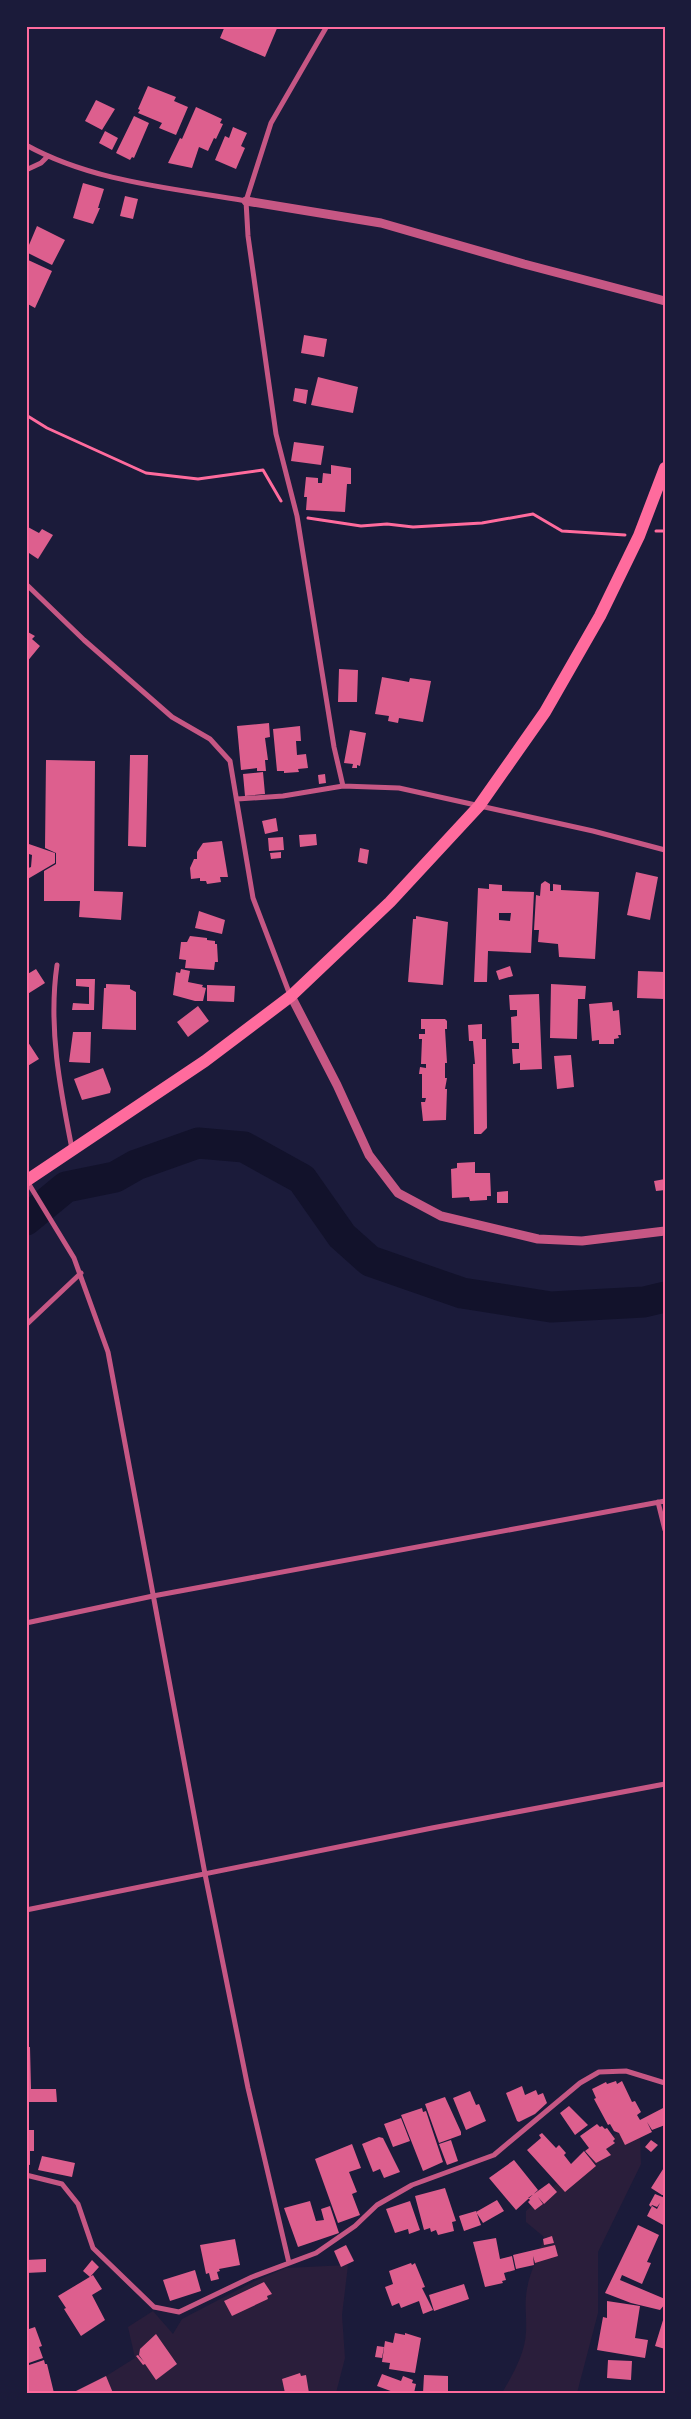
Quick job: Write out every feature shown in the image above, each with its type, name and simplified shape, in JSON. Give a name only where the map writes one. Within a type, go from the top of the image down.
[{"type":"main road","points":[[26,1181],[205,1061],[290,996],[390,902],[479,806],[545,712],[600,616],[639,536],[665,468]]},
{"type":"street","points":[[328,26],[271,123],[246,201],[248,236],[276,434],[297,516],[334,747],[343,786]]},
{"type":"street","points":[[26,145],[47,157],[99,175],[381,223],[524,264],[665,301]]},
{"type":"street","points":[[26,170],[41,163],[47,157]]},
{"type":"street","points":[[26,584],[84,640],[172,718],[210,739],[230,761],[253,898],[290,996],[338,1085],[369,1156],[398,1193],[441,1216],[538,1239],[582,1241],[665,1231]]},
{"type":"street","points":[[237,799],[283,796],[343,786],[399,788],[665,850]]},
{"type":"street","points":[[57,965],[54,985],[53,1029],[61,1093],[72,1149]]},
{"type":"street","points":[[26,1181],[74,1258],[108,1352],[205,1874],[248,2088],[289,2263]]},
{"type":"street","points":[[26,1325],[81,1273]]},
{"type":"street","points":[[26,1623],[153,1596],[662,1501],[665,1530]]},
{"type":"street","points":[[26,1910],[432,1828],[665,1784]]},
{"type":"street","points":[[26,2175],[62,2184],[78,2204],[93,2248],[132,2288],[154,2307],[179,2312],[316,2253],[355,2226],[377,2205],[412,2185],[494,2155],[580,2083],[599,2072],[626,2071],[665,2083]]},
{"type":"path","points":[[26,415],[47,428],[146,474],[198,479],[263,470],[289,516],[361,526],[387,524],[413,527],[482,523],[533,514],[562,531],[639,536],[665,531]]},
{"type":"shaded area","points":[[620,2131],[640,2137],[641,2164],[598,2252],[598,2313],[577,2393],[502,2393],[518,2364],[523,2348],[526,2332],[527,2289],[544,2237],[526,2222],[526,2211],[593,2151]]},
{"type":"shaded area","points":[[348,2265],[342,2315],[345,2358],[336,2393],[79,2393],[135,2358],[128,2327],[153,2311],[173,2334],[182,2319],[253,2282],[286,2268]]},
{"type":"building","points":[[225,26],[278,26],[265,57],[220,38]]},
{"type":"building","points":[[148,86],[176,97],[174,101],[188,107],[176,135],[159,128],[162,123],[138,113]]},
{"type":"building","points":[[96,100],[115,109],[102,130],[85,121]]},
{"type":"building","points":[[196,107],[222,119],[220,123],[223,124],[216,139],[214,138],[208,151],[199,147],[192,168],[168,163],[180,138],[182,139]]},
{"type":"building","points":[[134,116],[149,123],[134,158],[132,157],[130,160],[116,153]]},
{"type":"building","points":[[233,127],[247,133],[241,146],[245,148],[236,169],[215,160],[225,136],[229,138]]},
{"type":"building","points":[[105,131],[118,138],[112,150],[99,143]]},
{"type":"building","points":[[83,183],[104,189],[98,208],[100,208],[93,224],[73,218]]},
{"type":"building","points":[[125,196],[138,199],[133,219],[120,216]]},
{"type":"building","points":[[37,226],[65,240],[52,265],[26,252]]},
{"type":"building","points":[[26,259],[52,271],[35,308],[26,303]]},
{"type":"building","points":[[304,335],[327,339],[324,357],[301,353]]},
{"type":"building","points":[[318,377],[358,387],[353,413],[311,405]]},
{"type":"building","points":[[295,388],[308,390],[306,404],[293,401]]},
{"type":"building","points":[[294,442],[324,446],[321,465],[291,461]]},
{"type":"building","points":[[331,465],[351,468],[351,484],[347,484],[345,512],[306,510],[307,497],[304,497],[306,477],[318,478],[318,483],[322,483],[323,473],[331,474]]},
{"type":"building","points":[[26,526],[39,533],[42,529],[53,535],[38,559],[26,551]]},
{"type":"building","points":[[26,631],[35,636],[32,639],[40,646],[26,663]]},
{"type":"building","points":[[339,669],[358,670],[357,702],[338,702]]},
{"type":"building","points":[[382,677],[409,682],[410,678],[431,681],[423,722],[399,718],[398,723],[388,721],[389,716],[375,714]]},
{"type":"building","points":[[269,723],[270,737],[265,738],[268,760],[265,760],[266,771],[257,771],[257,768],[241,770],[237,726]]},
{"type":"building","points":[[300,726],[301,741],[296,741],[297,755],[306,754],[308,768],[298,769],[299,772],[284,773],[284,771],[277,771],[273,729]]},
{"type":"building","points":[[350,730],[366,733],[360,766],[357,765],[357,768],[352,768],[353,764],[344,763]]},
{"type":"building","points":[[130,755],[148,755],[146,847],[128,846]]},
{"type":"building","points":[[46,760],[95,761],[94,891],[123,892],[121,920],[79,917],[80,901],[44,901],[44,871],[56,864],[56,853],[45,848]]},
{"type":"building","points":[[263,772],[265,794],[245,796],[243,774]]},
{"type":"building","points":[[325,774],[326,783],[319,784],[318,775]]},
{"type":"building","points":[[276,818],[278,831],[265,834],[262,821]]},
{"type":"building","points":[[316,834],[317,845],[300,847],[299,835]]},
{"type":"building","points":[[283,837],[284,850],[269,851],[268,838]]},
{"type":"building","points":[[222,841],[228,877],[220,877],[221,882],[207,884],[206,881],[200,881],[200,878],[191,879],[190,868],[194,859],[197,859],[197,852],[203,843]]},
{"type":"building","points":[[26,843],[55,853],[55,863],[26,880],[26,869],[31,867],[32,855],[26,853]]},
{"type":"building","points":[[360,848],[369,850],[367,864],[358,862]]},
{"type":"building","points":[[281,852],[281,858],[271,859],[270,853]]},
{"type":"building","points":[[636,872],[658,877],[650,920],[627,915]]},
{"type":"building","points":[[545,881],[550,884],[550,891],[553,891],[553,884],[561,885],[561,890],[599,892],[595,959],[559,957],[558,944],[538,942],[539,930],[534,930],[536,895],[540,896],[541,884]]},
{"type":"building","points":[[489,884],[502,885],[502,891],[534,892],[531,953],[488,951],[487,982],[474,982],[478,888],[489,889]],"holes":[[[499,913],[511,913],[510,921],[499,920]]]},
{"type":"building","points":[[199,911],[225,920],[222,934],[195,928]]},
{"type":"building","points":[[416,916],[448,922],[443,985],[408,982],[413,919],[416,919]]},
{"type":"building","points":[[190,936],[215,941],[215,944],[217,944],[218,962],[215,962],[214,970],[185,968],[186,960],[179,959],[181,942],[187,942]]},
{"type":"building","points":[[510,966],[513,976],[499,980],[496,971]]},
{"type":"building","points":[[36,969],[45,983],[26,995],[26,975]]},
{"type":"building","points":[[181,969],[190,971],[188,982],[203,985],[202,987],[206,988],[203,1001],[195,1001],[173,995],[176,972],[180,973]]},
{"type":"building","points":[[638,971],[665,972],[664,999],[637,998]]},
{"type":"building","points":[[76,979],[95,979],[94,1010],[72,1010],[73,1003],[89,1004],[89,987],[76,986]]},
{"type":"building","points":[[106,984],[130,985],[130,989],[136,992],[136,1030],[102,1029],[104,988],[106,988]]},
{"type":"building","points":[[551,984],[586,986],[585,999],[578,999],[577,1039],[550,1038]]},
{"type":"building","points":[[207,985],[235,986],[234,1002],[207,1001]]},
{"type":"building","points":[[539,994],[542,1069],[520,1070],[520,1063],[513,1064],[512,1049],[519,1049],[519,1043],[512,1043],[511,1017],[517,1016],[517,1010],[510,1010],[509,995]]},
{"type":"building","points":[[612,1002],[613,1011],[619,1010],[621,1035],[618,1035],[619,1038],[614,1039],[614,1044],[599,1044],[599,1040],[592,1041],[589,1004]]},
{"type":"building","points":[[198,1006],[209,1021],[188,1037],[177,1022]]},
{"type":"building","points":[[421,1019],[445,1019],[447,1021],[447,1029],[445,1029],[447,1063],[445,1063],[445,1078],[447,1078],[445,1089],[447,1089],[446,1120],[423,1121],[421,1102],[425,1102],[426,1098],[422,1098],[422,1074],[419,1074],[420,1067],[426,1068],[426,1064],[421,1064],[422,1039],[419,1039],[419,1034],[425,1034],[425,1029],[421,1029]]},
{"type":"building","points":[[482,1024],[482,1039],[486,1039],[487,1128],[481,1134],[474,1134],[473,1064],[475,1064],[473,1041],[469,1041],[468,1025]]},
{"type":"building","points":[[73,1032],[91,1032],[90,1063],[69,1062]]},
{"type":"building","points":[[26,1039],[39,1059],[26,1067]]},
{"type":"building","points":[[571,1055],[574,1087],[557,1089],[554,1056]]},
{"type":"building","points":[[103,1068],[111,1089],[110,1093],[82,1100],[74,1079]]},
{"type":"building","points":[[475,1162],[475,1173],[490,1173],[491,1196],[487,1196],[487,1200],[470,1201],[469,1197],[452,1198],[451,1169],[457,1168],[457,1163]]},
{"type":"building","points":[[665,1179],[665,1190],[656,1191],[654,1181]]},
{"type":"building","points":[[508,1191],[508,1203],[497,1203],[497,1192]]},
{"type":"building","points":[[26,2047],[30,2047],[31,2089],[56,2089],[57,2102],[26,2102]]},
{"type":"building","points":[[616,2081],[617,2084],[622,2081],[632,2102],[635,2101],[641,2112],[637,2115],[640,2120],[665,2107],[665,2125],[652,2130],[647,2122],[652,2132],[625,2145],[619,2133],[614,2131],[610,2124],[608,2125],[594,2099],[596,2098],[592,2089],[606,2082],[607,2084]]},
{"type":"building","points":[[522,2086],[525,2095],[536,2090],[538,2095],[543,2093],[547,2103],[535,2114],[519,2122],[506,2093]]},
{"type":"building","points":[[470,2091],[476,2105],[479,2104],[486,2121],[466,2130],[453,2098]]},
{"type":"building","points":[[445,2097],[461,2135],[439,2143],[425,2104]]},
{"type":"building","points":[[569,2106],[588,2125],[575,2135],[560,2113]]},
{"type":"building","points":[[422,2108],[423,2112],[426,2111],[443,2162],[423,2171],[401,2115]]},
{"type":"building","points":[[401,2118],[410,2141],[393,2147],[384,2124]]},
{"type":"building","points":[[597,2124],[605,2129],[607,2128],[615,2139],[613,2141],[615,2143],[606,2149],[611,2155],[596,2163],[585,2151],[589,2148],[580,2136]]},
{"type":"building","points":[[26,2130],[34,2130],[34,2151],[30,2151],[30,2165],[26,2164]]},
{"type":"building","points":[[542,2133],[556,2148],[559,2145],[566,2153],[564,2155],[571,2164],[584,2151],[596,2166],[565,2192],[527,2150],[541,2138],[539,2135]]},
{"type":"building","points":[[379,2137],[383,2138],[400,2172],[384,2178],[380,2169],[373,2172],[362,2144]]},
{"type":"building","points":[[451,2140],[458,2161],[447,2165],[439,2144]]},
{"type":"building","points":[[651,2140],[658,2145],[651,2152],[645,2147]]},
{"type":"building","points":[[352,2144],[361,2168],[349,2172],[357,2192],[352,2194],[360,2215],[338,2223],[315,2159]]},
{"type":"building","points":[[42,2156],[75,2163],[72,2177],[38,2170]]},
{"type":"building","points":[[514,2160],[538,2190],[516,2210],[489,2178]]},
{"type":"building","points":[[665,2166],[665,2195],[662,2195],[651,2188]]},
{"type":"building","points":[[549,2183],[557,2192],[544,2204],[538,2197],[543,2204],[535,2210],[528,2202],[530,2200],[528,2198]]},
{"type":"building","points":[[445,2188],[456,2221],[452,2222],[454,2231],[438,2235],[436,2230],[431,2232],[430,2228],[424,2230],[415,2196]]},
{"type":"building","points":[[655,2194],[665,2198],[665,2226],[647,2216],[652,2206],[657,2209],[660,2203],[657,2207],[649,2205]]},
{"type":"building","points":[[497,2200],[504,2211],[483,2223],[476,2212]]},
{"type":"building","points":[[310,2201],[316,2221],[324,2220],[321,2209],[330,2206],[339,2233],[298,2247],[284,2208]]},
{"type":"building","points":[[410,2201],[420,2230],[409,2234],[408,2229],[395,2233],[386,2209]]},
{"type":"building","points":[[476,2211],[481,2225],[464,2231],[459,2216]]},
{"type":"building","points":[[638,2225],[659,2235],[647,2262],[651,2263],[642,2284],[622,2275],[620,2280],[665,2299],[665,2304],[660,2310],[631,2303],[605,2293]]},
{"type":"building","points":[[552,2236],[554,2243],[544,2245],[543,2239]]},
{"type":"building","points":[[496,2238],[500,2259],[512,2256],[515,2270],[504,2273],[506,2280],[502,2281],[503,2283],[485,2287],[473,2242]]},
{"type":"building","points":[[235,2239],[240,2265],[219,2269],[220,2271],[217,2272],[219,2279],[211,2281],[209,2273],[206,2274],[200,2245]]},
{"type":"building","points":[[346,2245],[354,2261],[341,2267],[334,2251]]},
{"type":"building","points":[[555,2245],[558,2256],[535,2263],[533,2256],[534,2265],[516,2269],[513,2255]]},
{"type":"building","points":[[46,2259],[46,2272],[26,2273],[26,2260]]},
{"type":"building","points":[[92,2260],[99,2267],[90,2277],[83,2271]]},
{"type":"building","points":[[411,2263],[412,2265],[415,2263],[425,2287],[422,2288],[433,2310],[423,2314],[419,2301],[401,2308],[399,2303],[392,2306],[385,2287],[393,2284],[389,2271]]},
{"type":"building","points":[[195,2270],[201,2291],[170,2301],[163,2280]]},
{"type":"building","points":[[93,2275],[102,2289],[92,2295],[105,2320],[81,2336],[58,2296]]},
{"type":"building","points":[[264,2282],[272,2294],[267,2296],[268,2299],[232,2316],[224,2301]]},
{"type":"building","points":[[464,2284],[469,2299],[434,2311],[429,2295]]},
{"type":"building","points":[[607,2301],[640,2306],[635,2338],[648,2340],[645,2358],[597,2350],[603,2317],[607,2318]]},
{"type":"building","points":[[665,2317],[665,2349],[655,2346]]},
{"type":"building","points":[[35,2327],[42,2346],[39,2347],[43,2358],[26,2364],[26,2330]]},
{"type":"building","points":[[395,2333],[405,2335],[405,2333],[421,2338],[415,2373],[389,2369],[390,2363],[382,2362],[385,2341],[393,2343]]},
{"type":"building","points":[[156,2334],[177,2364],[156,2380],[145,2364],[143,2365],[136,2356],[138,2355],[144,2362],[139,2355],[140,2349]]},
{"type":"building","points":[[377,2346],[384,2347],[382,2358],[375,2357]]},
{"type":"building","points":[[44,2360],[45,2364],[47,2364],[54,2393],[26,2393],[26,2366]]},
{"type":"building","points":[[608,2360],[632,2361],[631,2380],[607,2378]]},
{"type":"building","points":[[300,2373],[301,2376],[306,2375],[309,2393],[285,2393],[282,2379]]},
{"type":"building","points":[[382,2374],[401,2381],[403,2376],[413,2380],[412,2383],[416,2384],[414,2393],[396,2393],[377,2386]]},
{"type":"building","points":[[424,2375],[448,2376],[448,2393],[423,2393]]},
{"type":"building","points":[[106,2376],[113,2393],[72,2393]]},
{"type":"waterway","points":[[26,1220],[66,1187],[115,1177],[136,1165],[198,1143],[244,1147],[302,1179],[342,1236],[370,1261],[462,1293],[551,1307],[644,1302],[665,1297]]}]
